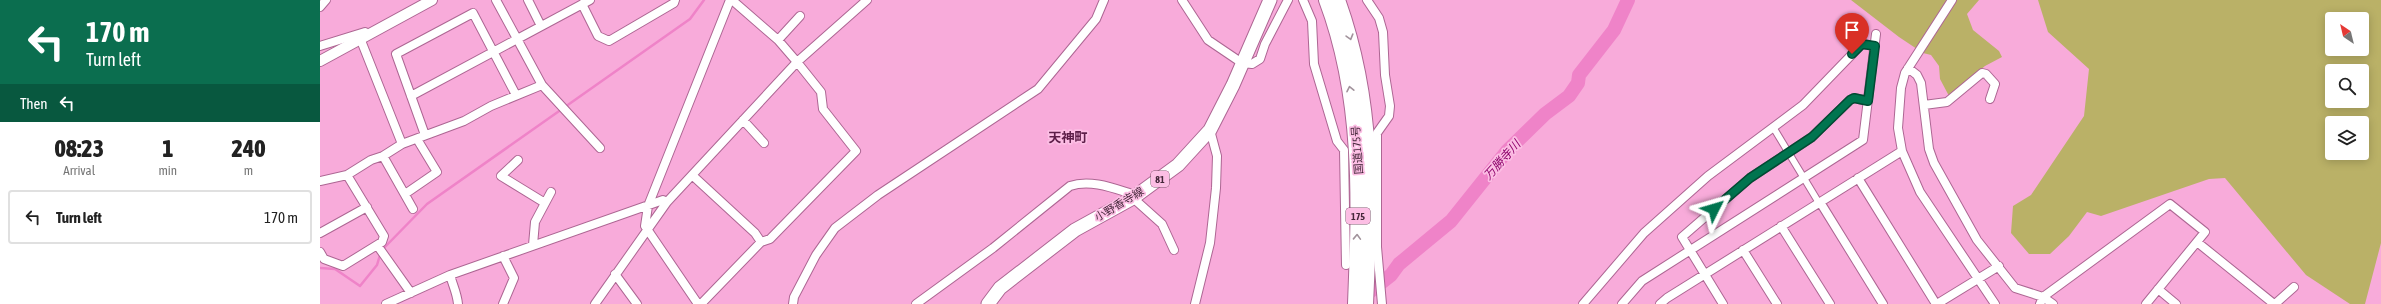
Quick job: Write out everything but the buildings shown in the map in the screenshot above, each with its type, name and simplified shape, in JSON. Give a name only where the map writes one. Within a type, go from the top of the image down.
[{"type":"highway","name":"国道175号","points":[[1326,0],[1335,24],[1362,128],[1358,184],[1355,304]]},
{"type":"highway","name":"国道175号","points":[[1338,0],[1357,60],[1369,213],[1366,304]]},
{"type":"main road","name":"小野香寺線","points":[[988,304],[1000,288],[1075,230],[1133,198],[1178,165],[1210,130],[1270,0]]},
{"type":"street","points":[[320,7],[326,0]]},
{"type":"street","points":[[320,61],[432,0]]},
{"type":"street","points":[[496,0],[542,85],[600,148]]},
{"type":"street","points":[[528,0],[542,26]]},
{"type":"street","points":[[411,96],[590,0]]},
{"type":"street","points":[[582,4],[598,36],[609,41],[674,3],[675,0]]},
{"type":"street","points":[[731,0],[778,40],[821,92],[823,109],[856,151],[770,239],[762,242],[699,304],[647,231],[645,226],[648,206],[731,0]]},
{"type":"street","points":[[595,304],[667,202],[797,62],[867,0]]},
{"type":"street","points":[[793,304],[794,297],[816,255],[835,228],[878,195],[1038,90],[1096,19],[1104,0]]},
{"type":"street","points":[[1182,0],[1208,40],[1242,63],[1252,64],[1260,59],[1265,44],[1288,0]]},
{"type":"street","points":[[1303,0],[1312,21],[1314,64],[1337,140],[1344,150],[1346,266]]},
{"type":"street","points":[[1368,0],[1379,18],[1383,32],[1385,75],[1390,106],[1389,116],[1377,133],[1377,248],[1381,302]]},
{"type":"street","points":[[1952,0],[1908,68],[1901,88],[1898,128],[1902,151],[1920,192],[1995,304]]},
{"type":"street","points":[[405,194],[437,172],[421,137],[411,96],[396,54],[473,13],[516,95]]},
{"type":"street","points":[[778,40],[800,16]]},
{"type":"street","points":[[320,46],[379,28]]},
{"type":"street","points":[[1622,304],[1642,280],[1864,140],[1876,34]]},
{"type":"street","points":[[360,38],[402,144]]},
{"type":"street","points":[[1583,304],[1644,233],[1708,176],[1772,126],[1803,105],[1862,44],[1875,46]]},
{"type":"street","points":[[1908,68],[1917,75],[1921,83],[1930,149],[1934,163],[1977,240],[2015,288],[2053,304]]},
{"type":"street","points":[[1924,105],[1947,102],[1982,73],[1986,74],[1995,84],[1990,99]]},
{"type":"street","points":[[320,181],[347,175],[371,160],[383,156],[402,144],[464,121],[491,106],[542,85]]},
{"type":"street","points":[[1723,304],[1682,237],[1750,178],[1812,137],[1850,100],[1854,98],[1868,101]]},
{"type":"street","points":[[743,120],[764,143]]},
{"type":"street","points":[[1772,126],[1883,304]]},
{"type":"street","points":[[1195,304],[1210,243],[1216,188],[1217,156],[1210,130]]},
{"type":"street","points":[[1660,304],[1669,301],[1704,274],[1902,151]]},
{"type":"street","points":[[383,156],[413,209]]},
{"type":"street","points":[[518,160],[501,176],[545,203]]},
{"type":"street","points":[[320,252],[324,259],[343,266],[382,242],[384,236],[347,175]]},
{"type":"street","points":[[692,175],[755,233],[762,242]]},
{"type":"street","points":[[1858,178],[1937,304],[1999,266]]},
{"type":"street","points":[[916,304],[993,248],[1070,186],[1091,184],[1132,194],[1133,198],[1162,224],[1174,250]]},
{"type":"street","points":[[533,245],[535,222],[551,192]]},
{"type":"street","points":[[386,304],[450,275],[663,200],[667,202]]},
{"type":"street","points":[[2042,300],[2170,204],[2204,232],[2146,304]]},
{"type":"street","points":[[320,234],[367,207]]},
{"type":"street","points":[[1782,226],[1830,304]]},
{"type":"street","points":[[2197,242],[2274,304],[2294,287]]},
{"type":"street","points":[[377,245],[411,293]]},
{"type":"street","points":[[1743,250],[1777,304]]},
{"type":"street","points":[[503,256],[514,278],[504,304]]},
{"type":"street","points":[[615,274],[637,304]]},
{"type":"street","points":[[450,275],[457,293],[458,304]]},
{"type":"street","points":[[2158,289],[2176,304]]},
{"type":"shaded area","points":[[1851,0],[1979,0],[1967,14],[1973,30],[1999,51],[2002,57],[1985,66],[1949,96],[1940,79],[1939,66],[1931,55],[1923,53],[1899,37]]},
{"type":"shaded area","points":[[2038,0],[2381,0],[2381,243],[2365,304],[2350,304],[2306,275],[2225,178],[2209,179],[2101,216],[2087,212],[2069,236],[2050,254],[2029,254],[2011,233],[2013,206],[2031,195],[2084,116],[2089,69],[2048,32]]},
{"type":"waterway","points":[[382,250],[427,204],[690,19],[704,0]]},
{"type":"waterway","name":"万勝寺川","points":[[1358,301],[1391,275],[1399,264],[1451,221],[1507,151],[1545,114],[1569,96],[1578,83],[1579,75],[1614,30],[1628,0]]},
{"type":"waterway","points":[[320,268],[335,269],[360,286],[377,265],[380,255]]},
{"type":"district","name":"天神町","points":[[1068,137]]},
{"type":"route","points":[[1714,209],[1750,178],[1812,137],[1850,100],[1854,98],[1868,101],[1875,46],[1867,43],[1862,44],[1852,54]]}]
